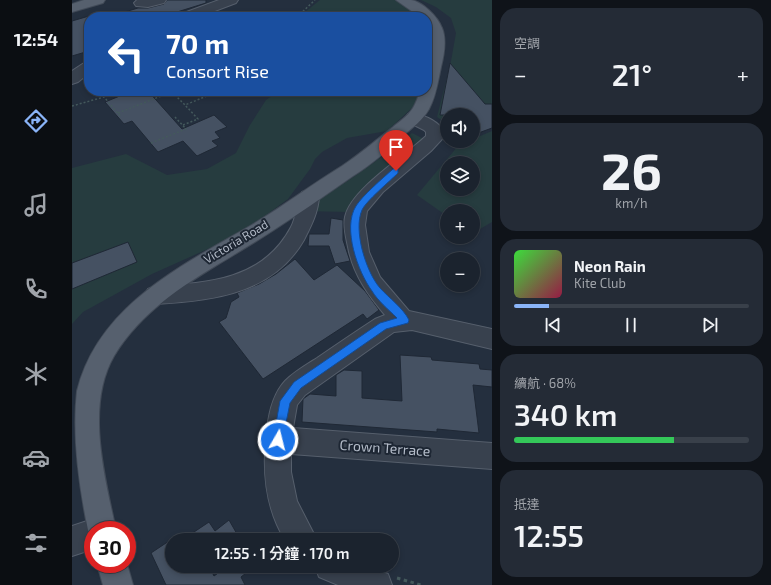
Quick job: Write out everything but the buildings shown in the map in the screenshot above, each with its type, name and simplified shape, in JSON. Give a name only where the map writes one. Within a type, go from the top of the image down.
[{"type":"main road","points":[[72,8],[98,0]]},
{"type":"main road","name":"Victoria Road","points":[[404,0],[423,12]]},
{"type":"main road","name":"Victoria Road","points":[[432,22],[436,28],[438,50],[432,73]]},
{"type":"main road","name":"Victoria Road","points":[[100,521],[89,459],[86,431],[86,401],[95,370],[106,350],[126,324],[158,293],[182,276],[307,198],[374,153],[414,118],[421,109],[426,96]]},
{"type":"main road","points":[[115,573],[118,585]]},
{"type":"street","points":[[143,1],[148,3],[159,0]]},
{"type":"street","points":[[199,12],[231,0]]},
{"type":"street","points":[[72,79],[84,70]]},
{"type":"street","points":[[404,320],[376,290],[364,270],[356,240],[355,222],[357,210],[364,201],[434,138],[436,134],[433,128],[414,118]]},
{"type":"street","points":[[158,293],[211,290],[241,283],[255,277],[278,258],[292,242],[309,208],[307,198]]},
{"type":"street","points":[[297,533],[291,523],[282,501],[278,473],[278,440],[286,401],[298,385],[383,326],[404,320],[420,322],[492,339]]},
{"type":"street","name":"Crown Terrace","points":[[278,440],[492,456]]},
{"type":"street","points":[[72,541],[84,537]]},
{"type":"street","points":[[345,573],[377,585]]},
{"type":"path","points":[[302,12],[315,0]]},
{"type":"path","points":[[118,112],[160,96]]},
{"type":"path","points":[[177,96],[198,119],[183,125]]},
{"type":"path","points":[[185,105],[207,96]]},
{"type":"path","points":[[72,106],[104,97],[121,117]]},
{"type":"path","points":[[151,143],[186,129],[175,117]]},
{"type":"green space","points":[[320,0],[395,0],[413,12],[305,12]]},
{"type":"green space","points":[[421,0],[492,0],[492,116],[480,116],[480,108],[440,108],[440,119],[437,117],[451,61],[456,33],[451,18],[436,7]]},
{"type":"green space","points":[[272,96],[418,96],[413,107],[387,131],[347,138],[322,152],[315,159],[310,169],[288,199],[239,235],[152,274],[83,312],[72,324],[72,168],[126,154],[167,175],[207,169],[236,153],[250,125],[266,100]]},
{"type":"green space","points":[[492,131],[492,222],[480,229],[480,204],[440,204],[440,211],[417,195],[440,168],[440,196],[480,196],[480,156],[450,156],[456,148],[480,148],[480,136]]},
{"type":"green space","points":[[412,133],[424,139],[350,212],[300,211],[358,174]]},
{"type":"route","points":[[278,440],[286,401],[298,385],[383,326],[404,320],[376,290],[364,270],[355,233],[355,218],[359,207],[396,171]]}]
